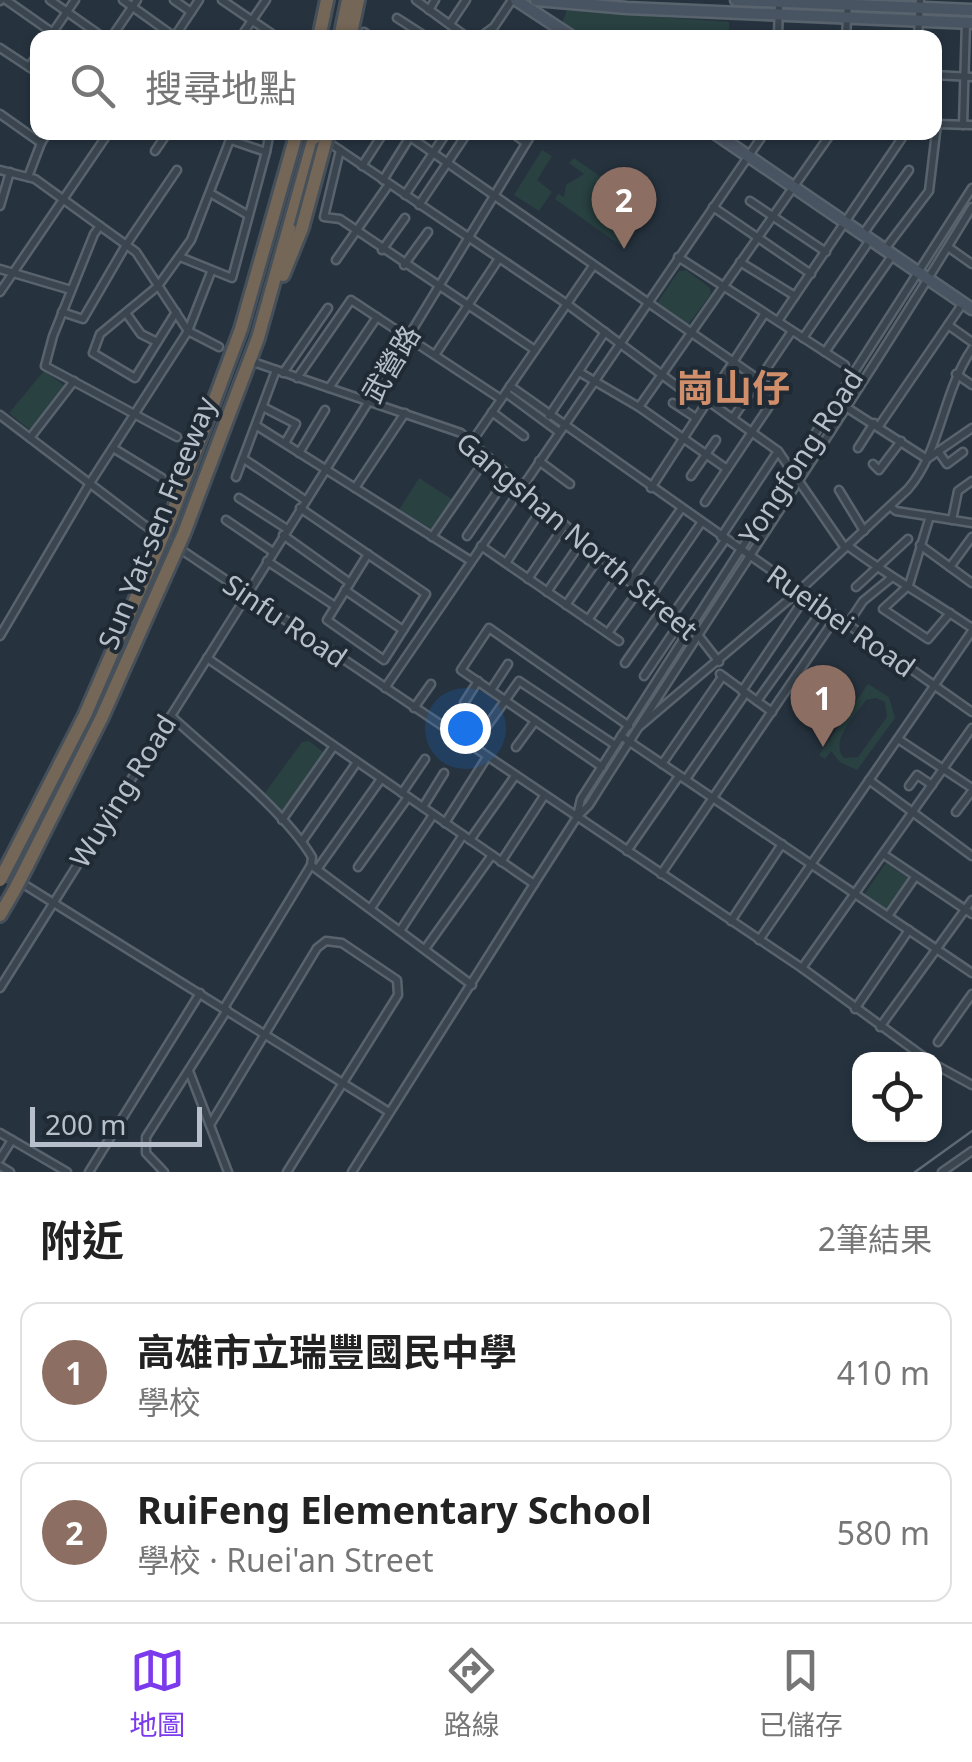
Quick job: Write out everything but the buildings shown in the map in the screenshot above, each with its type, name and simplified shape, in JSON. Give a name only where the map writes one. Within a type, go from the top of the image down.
[{"type":"highway","points":[[321,30],[327,0]]},
{"type":"highway","points":[[342,30],[348,0]]},
{"type":"highway","points":[[352,30],[358,0]]},
{"type":"highway","name":"Sun Yat-sen Freeway","points":[[0,880],[98,687],[170,519],[241,330],[295,140]]},
{"type":"highway","name":"Sun Yat-sen Freeway","points":[[0,915],[102,718],[184,533],[258,338],[313,140]]},
{"type":"highway","points":[[258,338],[302,228],[326,140]]},
{"type":"street","points":[[2,0],[44,30]]},
{"type":"street","points":[[50,0],[95,30]]},
{"type":"street","points":[[54,30],[75,0]]},
{"type":"street","points":[[122,0],[134,3],[167,30]]},
{"type":"street","points":[[174,0],[191,12]]},
{"type":"street","points":[[179,30],[199,0]]},
{"type":"street","points":[[222,0],[266,30]]},
{"type":"street","points":[[245,30],[266,0]]},
{"type":"street","points":[[416,0],[458,30]]},
{"type":"street","points":[[429,10],[435,0]]},
{"type":"street","points":[[450,24],[466,0]]},
{"type":"street","points":[[490,30],[514,0],[709,6],[778,16],[920,4],[968,7]]},
{"type":"street","points":[[736,0],[779,1],[918,21],[969,23],[962,125]]},
{"type":"street","points":[[778,30],[779,1]]},
{"type":"street","points":[[532,2],[563,30]]},
{"type":"street","points":[[113,30],[134,3]]},
{"type":"street","points":[[548,19],[547,10],[556,4]]},
{"type":"street","points":[[918,30],[920,4]]},
{"type":"street","points":[[397,18],[415,30]]},
{"type":"street","points":[[0,48],[28,67],[30,64]]},
{"type":"street","points":[[942,74],[968,76]]},
{"type":"street","points":[[0,114],[30,135]]},
{"type":"street","points":[[942,124],[972,126]]},
{"type":"street","points":[[37,140],[41,143]]},
{"type":"street","points":[[28,177],[43,140]]},
{"type":"street","points":[[0,292],[103,140]]},
{"type":"street","points":[[155,151],[163,140]]},
{"type":"street","points":[[176,312],[135,378],[93,353],[100,334],[158,286],[191,240],[230,140]]},
{"type":"street","points":[[240,140],[266,152]]},
{"type":"street","points":[[180,257],[232,278],[268,140]]},
{"type":"street","points":[[324,140],[567,304],[661,375],[752,431],[778,451],[846,547],[972,630],[759,940]]},
{"type":"street","points":[[362,166],[379,140]]},
{"type":"street","points":[[336,260],[386,182],[406,140]]},
{"type":"street","points":[[416,140],[493,198],[778,392],[705,502]]},
{"type":"street","points":[[405,195],[442,140]]},
{"type":"street","points":[[419,205],[462,140]]},
{"type":"street","points":[[522,140],[526,143]]},
{"type":"street","name":"武營路","points":[[246,595],[528,140]]},
{"type":"street","points":[[724,140],[968,306],[948,325],[858,448]]},
{"type":"street","points":[[386,688],[759,140]]},
{"type":"street","points":[[639,407],[827,140]]},
{"type":"street","points":[[778,322],[901,140]]},
{"type":"street","points":[[825,352],[928,191],[934,140]]},
{"type":"street","points":[[340,150],[324,217],[340,219],[535,350]]},
{"type":"street","points":[[0,170],[28,177],[136,252],[188,331],[219,347]]},
{"type":"street","points":[[62,312],[84,319],[126,245],[176,170]]},
{"type":"street","points":[[803,338],[909,170]]},
{"type":"street","points":[[0,206],[10,172]]},
{"type":"street","name":"Yongfong Road","points":[[633,727],[847,408],[972,188]]},
{"type":"street","points":[[210,193],[248,216]]},
{"type":"street","points":[[750,201],[826,252]]},
{"type":"street","points":[[713,206],[810,274]]},
{"type":"street","name":"Yongfong Road","points":[[633,727],[688,630],[740,550],[972,208]]},
{"type":"street","points":[[382,250],[405,218]]},
{"type":"street","points":[[100,226],[62,312],[45,366],[178,437]]},
{"type":"street","points":[[404,265],[428,232]]},
{"type":"street","points":[[948,247],[972,264]]},
{"type":"street","points":[[678,257],[845,365]]},
{"type":"street","points":[[434,354],[499,260]]},
{"type":"street","points":[[740,262],[795,296]]},
{"type":"street","points":[[471,443],[594,266]]},
{"type":"street","points":[[0,269],[71,290]]},
{"type":"street","points":[[0,636],[90,483],[188,331],[211,272]]},
{"type":"street","points":[[296,378],[351,300],[434,354],[549,416],[561,430]]},
{"type":"street","points":[[236,477],[280,371],[328,308]]},
{"type":"street","points":[[126,312],[141,334],[157,342]]},
{"type":"street","points":[[651,488],[765,313]]},
{"type":"street","points":[[329,388],[377,317]]},
{"type":"street","points":[[352,1172],[534,884],[589,805],[633,727],[803,594],[922,473],[956,374],[972,346],[948,325]]},
{"type":"street","points":[[732,418],[792,331]]},
{"type":"street","points":[[549,416],[605,332]]},
{"type":"street","name":"Gangshan North Street","points":[[256,363],[461,434],[649,599],[698,635],[722,677]]},
{"type":"street","points":[[578,372],[639,407],[727,469]]},
{"type":"street","points":[[956,374],[972,386]]},
{"type":"street","points":[[30,438],[74,381]]},
{"type":"street","points":[[506,393],[561,430]]},
{"type":"street","points":[[838,402],[927,459]]},
{"type":"street","points":[[673,403],[696,418]]},
{"type":"street","points":[[263,408],[296,424],[285,444]]},
{"type":"street","points":[[299,453],[325,410]]},
{"type":"street","points":[[492,412],[524,436]]},
{"type":"street","points":[[355,488],[405,413]]},
{"type":"street","name":"Sinfu Road","points":[[0,415],[246,595],[802,968],[916,1052]]},
{"type":"street","points":[[257,426],[471,562]]},
{"type":"street","points":[[927,459],[972,428]]},
{"type":"street","name":"Rueibei Road","points":[[561,430],[682,509],[972,712]]},
{"type":"street","points":[[691,476],[716,440]]},
{"type":"street","points":[[874,464],[880,470],[901,441]]},
{"type":"street","points":[[113,448],[162,478]]},
{"type":"street","points":[[671,617],[778,451]]},
{"type":"street","points":[[938,451],[947,464],[963,452]]},
{"type":"street","points":[[432,537],[487,457]]},
{"type":"street","points":[[244,459],[305,500]]},
{"type":"street","points":[[539,461],[570,484]]},
{"type":"street","points":[[466,536],[508,476]]},
{"type":"street","points":[[952,520],[958,491],[972,481]]},
{"type":"street","points":[[838,490],[864,530]]},
{"type":"street","points":[[239,498],[403,630]]},
{"type":"street","points":[[891,506],[896,511],[972,523]]},
{"type":"street","points":[[506,563],[544,507]]},
{"type":"street","points":[[300,508],[368,554],[426,594],[384,660],[326,620],[368,554]]},
{"type":"street","points":[[630,582],[682,509]]},
{"type":"street","points":[[930,516],[909,585],[882,608],[928,639],[950,613]]},
{"type":"street","points":[[226,520],[273,552]]},
{"type":"street","points":[[649,599],[701,523]]},
{"type":"street","points":[[528,579],[564,526]]},
{"type":"street","points":[[950,567],[972,537]]},
{"type":"street","points":[[856,586],[908,539]]},
{"type":"street","points":[[547,592],[582,540]]},
{"type":"street","points":[[920,545],[971,581]]},
{"type":"street","points":[[481,546],[618,641]]},
{"type":"street","points":[[566,604],[600,556]]},
{"type":"street","points":[[267,561],[335,606]]},
{"type":"street","points":[[588,620],[620,574]]},
{"type":"street","points":[[847,625],[862,601],[892,578]]},
{"type":"street","points":[[608,634],[639,590]]},
{"type":"street","points":[[627,851],[743,692],[803,594]]},
{"type":"street","name":"Wuying Road","points":[[0,988],[246,595]]},
{"type":"street","points":[[757,701],[823,608]]},
{"type":"street","points":[[625,663],[662,610]]},
{"type":"street","points":[[660,874],[836,617]]},
{"type":"street","points":[[644,676],[679,624]]},
{"type":"street","points":[[602,766],[462,670],[489,628],[633,727]]},
{"type":"street","points":[[206,658],[534,884]]},
{"type":"street","points":[[491,690],[508,664]]},
{"type":"street","points":[[662,764],[722,677],[772,712]]},
{"type":"street","points":[[487,726],[519,681],[615,745]]},
{"type":"street","points":[[464,703],[478,682]]},
{"type":"street","points":[[414,708],[431,684]]},
{"type":"street","points":[[170,716],[303,840],[314,866],[472,985]]},
{"type":"street","points":[[516,746],[535,720]]},
{"type":"street","points":[[802,968],[972,728]]},
{"type":"street","points":[[625,739],[972,973]]},
{"type":"street","points":[[577,818],[581,799],[615,745],[625,739]]},
{"type":"street","points":[[898,739],[972,789],[956,812]]},
{"type":"street","points":[[282,820],[334,746]]},
{"type":"street","points":[[445,822],[487,757]]},
{"type":"street","points":[[358,868],[425,759]]},
{"type":"street","points":[[303,840],[357,762]]},
{"type":"street","points":[[422,807],[444,774]]},
{"type":"street","points":[[909,786],[917,775],[932,784]]},
{"type":"street","points":[[400,931],[515,776]]},
{"type":"street","points":[[164,1172],[150,1160],[143,1145],[314,866],[381,778]]},
{"type":"street","points":[[869,780],[972,856]]},
{"type":"street","points":[[502,862],[544,796]]},
{"type":"street","points":[[370,908],[434,815]]},
{"type":"street","points":[[730,921],[782,844]]},
{"type":"street","points":[[883,854],[969,912]]},
{"type":"street","points":[[424,949],[492,855]]},
{"type":"street","points":[[0,870],[389,1112]]},
{"type":"street","points":[[888,916],[914,877]]},
{"type":"street","points":[[880,1027],[969,912],[972,900]]},
{"type":"street","points":[[854,1009],[909,930]]},
{"type":"street","points":[[210,1125],[318,948],[326,940],[342,943],[397,980],[398,996],[287,1172]]},
{"type":"street","points":[[89,1172],[200,994]]},
{"type":"street","points":[[938,1042],[972,994]]},
{"type":"street","points":[[942,1070],[972,1085]]},
{"type":"street","points":[[189,1071],[228,1172]]},
{"type":"street","points":[[0,1133],[66,1172]]},
{"type":"street","points":[[10,1172],[0,1162],[12,1140]]},
{"type":"street","points":[[942,1172],[972,1151]]},
{"type":"green space","points":[[567,10],[729,22],[729,30],[572,30],[562,23]]},
{"type":"green space","points":[[542,150],[552,156],[537,180],[552,192],[539,211],[514,195]]},
{"type":"green space","points":[[574,158],[647,209],[644,215],[638,212],[639,227],[622,236],[625,239],[620,245],[555,199],[558,194],[564,197],[566,185],[584,174],[569,163]]},
{"type":"green space","points":[[686,270],[710,288],[711,294],[687,326],[657,303],[679,271]]},
{"type":"green space","points":[[44,371],[65,386],[30,430],[9,413]]},
{"type":"green space","points":[[419,478],[453,500],[432,529],[399,510]]},
{"type":"green space","points":[[868,684],[889,697],[895,718],[857,770],[840,762],[831,751],[825,759],[819,755]],"holes":[[[876,698],[885,702],[887,717],[858,757],[844,758],[840,751],[841,736],[850,721],[866,700]]]},
{"type":"green space","points":[[309,741],[323,756],[281,813],[265,793],[302,742]]},
{"type":"green space","points":[[886,863],[911,880],[888,914],[863,896]]},
{"type":"tram line","points":[[915,1172],[972,1131]]},
{"type":"place","name":"RuiFeng Elementary School","points":[[624,249]]},
{"type":"place","name":"高雄市立瑞豐國民中學","points":[[823,747]]},
{"type":"district","name":"崗山仔","points":[[733,389]]}]
